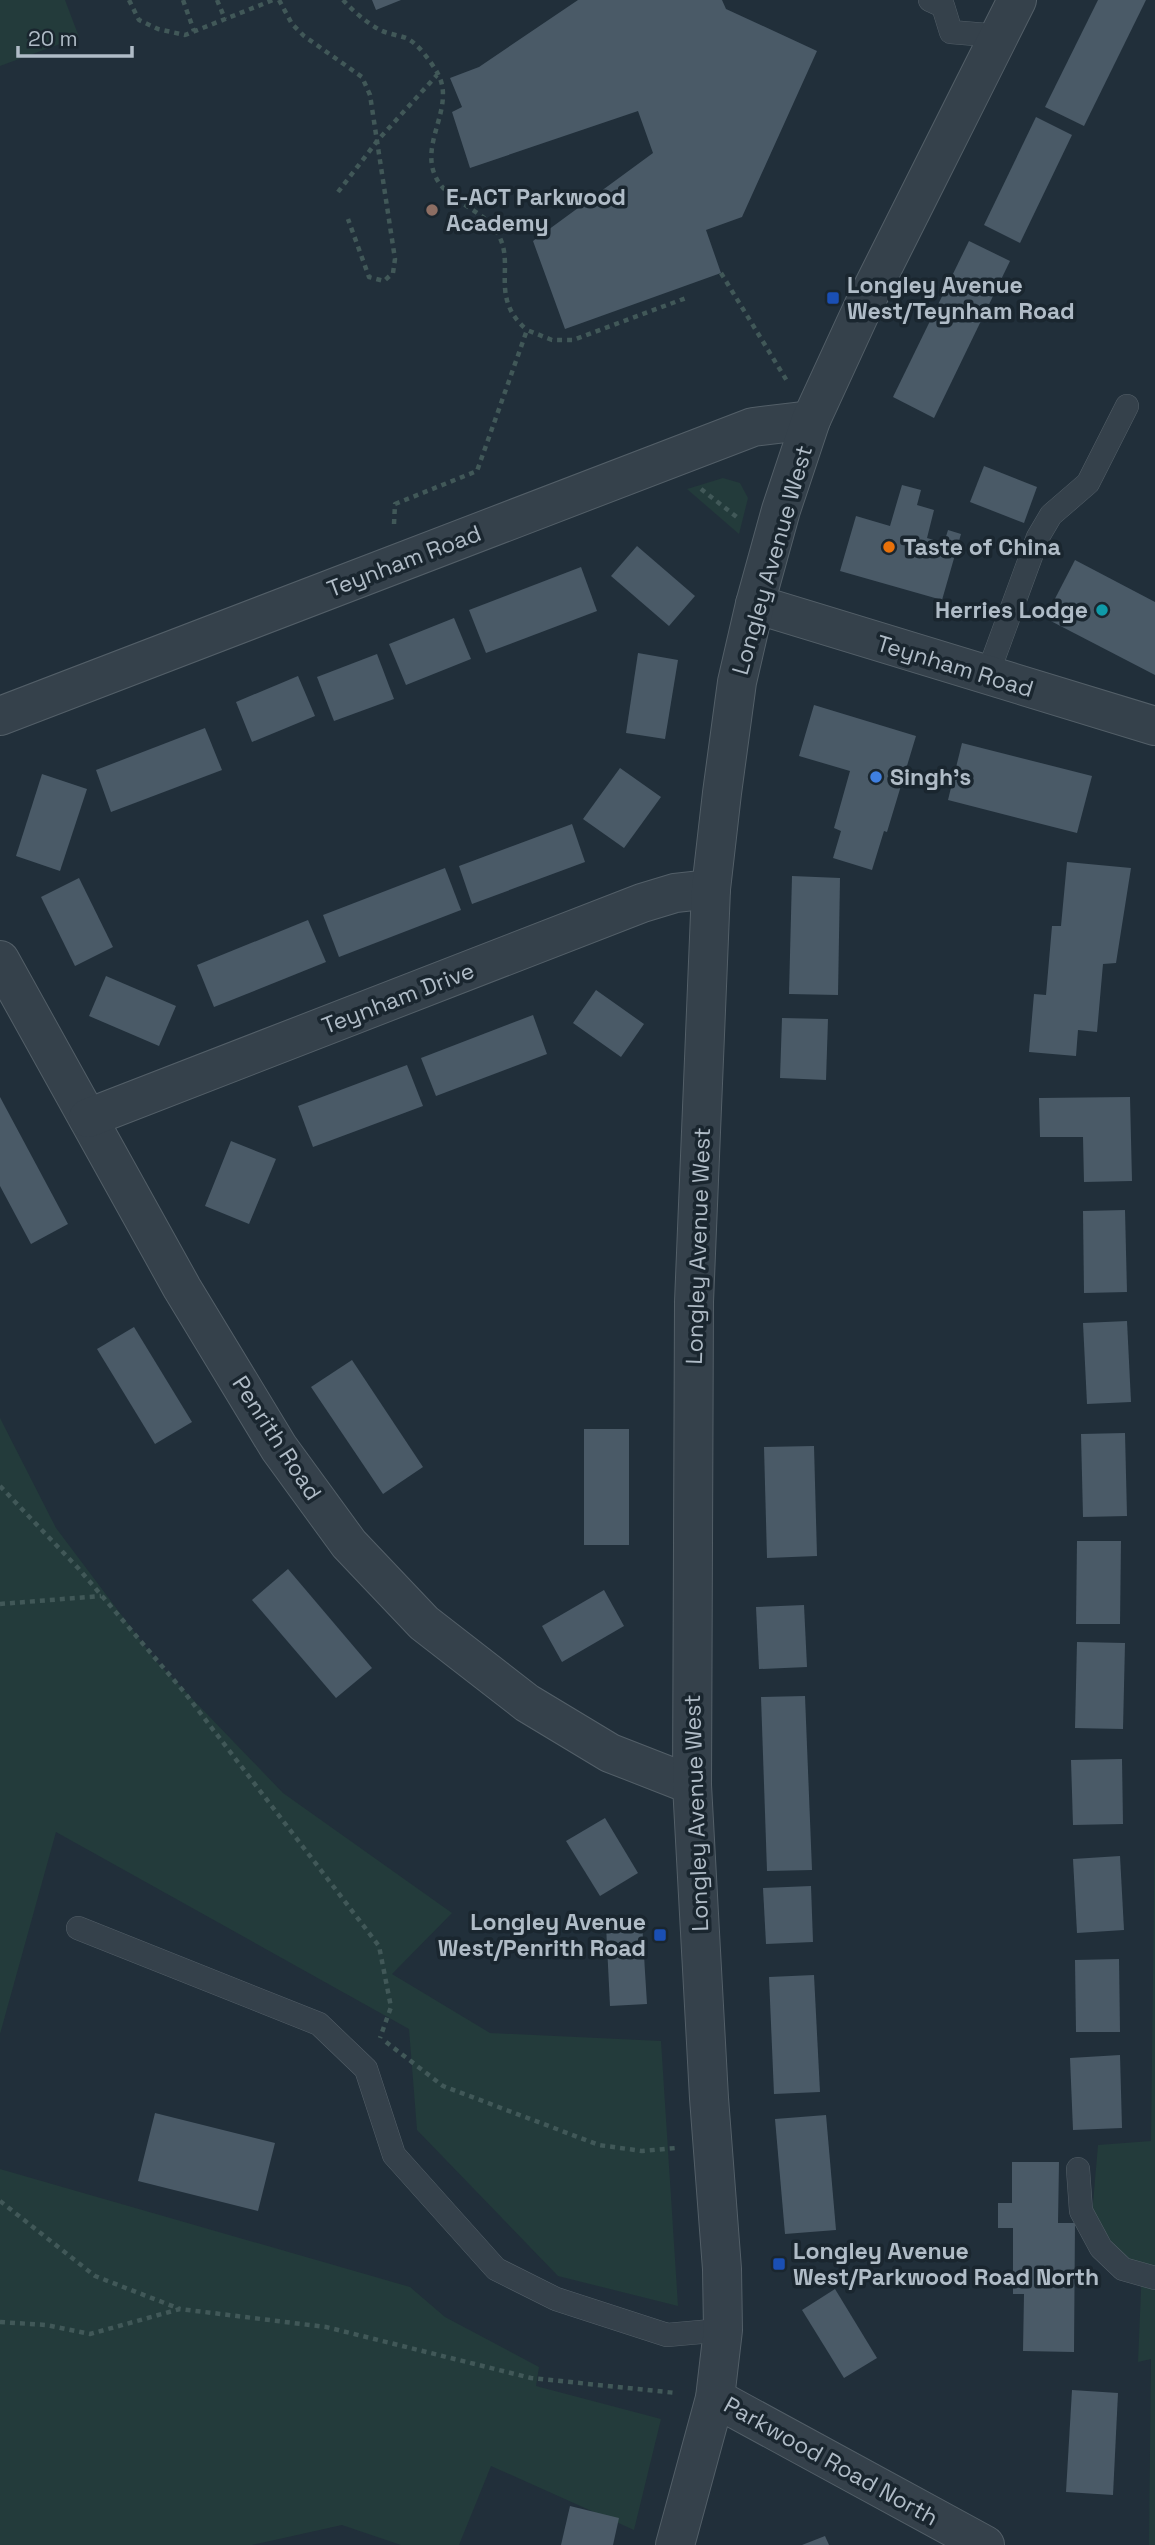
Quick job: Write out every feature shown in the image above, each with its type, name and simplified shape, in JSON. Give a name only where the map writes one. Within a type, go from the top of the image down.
[{"type":"street","name":"Longley Avenue West","points":[[675,2545],[715,2398],[723,2330],[722,2269],[692,1785],[694,1302],[711,889],[737,682],[755,604],[811,420],[863,307],[1017,0]]},
{"type":"street","name":"Teynham Road","points":[[0,716],[753,428],[811,420]]},
{"type":"street","name":"Teynham Road","points":[[755,604],[1155,726]]},
{"type":"street","name":"Teynham Drive","points":[[88,1118],[642,903],[675,893],[711,889]]},
{"type":"street","name":"Penrith Road","points":[[0,960],[182,1288],[279,1448],[349,1544],[424,1623],[527,1703],[610,1753],[692,1785]]},
{"type":"street","name":"Parkwood Road North","points":[[715,2398],[985,2545]]},
{"type":"lane","points":[[930,0],[943,6],[951,32],[999,36]]},
{"type":"lane","points":[[987,676],[1038,537],[1051,515],[1088,483],[1127,406]]},
{"type":"lane","points":[[78,1928],[319,2024],[366,2069],[394,2155],[496,2269],[556,2299],[667,2335],[723,2330]]},
{"type":"lane","points":[[1078,2169],[1081,2211],[1101,2248],[1124,2269],[1155,2278]]},
{"type":"path","points":[[129,0],[139,20],[158,29],[185,35],[273,0]]},
{"type":"path","points":[[183,0],[194,31]]},
{"type":"path","points":[[217,0],[225,19]]},
{"type":"path","points":[[279,0],[292,24],[304,36],[362,77],[370,95],[395,260],[393,273],[384,281],[369,277],[348,219]]},
{"type":"path","points":[[342,0],[382,31],[410,39],[438,74],[444,96],[432,148],[434,173],[445,191],[483,217],[498,233],[503,253],[506,303],[513,318],[527,330],[552,340],[573,340],[686,298]]},
{"type":"path","points":[[338,192],[378,140],[438,74]]},
{"type":"path","points":[[721,273],[811,420]]},
{"type":"path","points":[[415,557],[394,546],[395,504],[477,471],[527,330]]},
{"type":"path","points":[[663,461],[720,502],[771,548]]},
{"type":"path","points":[[0,1486],[102,1596],[185,1693],[379,1946],[391,2007],[379,2037],[383,2050]]},
{"type":"path","points":[[0,1604],[102,1596]]},
{"type":"path","points":[[379,2037],[443,2086],[598,2145],[642,2151],[713,2145]]},
{"type":"path","points":[[0,2201],[95,2276],[180,2309],[326,2326],[531,2378],[715,2398]]},
{"type":"path","points":[[0,2322],[46,2325],[90,2334],[180,2309]]},
{"type":"green space","points":[[0,0],[65,0],[79,37],[0,66]]},
{"type":"green space","points":[[723,478],[740,483],[748,498],[739,534],[687,489]]},
{"type":"green space","points":[[0,1418],[56,1528],[156,1661],[283,1793],[452,1913],[392,1974],[490,2033],[661,2041],[678,2306],[558,2276],[417,2130],[409,2029],[56,1832],[0,2034]]},
{"type":"green space","points":[[1155,1807],[1155,2545],[1149,2545],[1151,2359],[1138,2362],[1142,2267],[1126,2261],[1092,2215],[1098,2145],[1151,2141]]},
{"type":"green space","points":[[0,2169],[410,2287],[445,2317],[539,2367],[536,2386],[661,2419],[634,2530],[491,2466],[459,2545],[401,2545],[342,2525],[252,2545],[0,2545]]},
{"type":"building","points":[[372,0],[401,0],[376,10]]},
{"type":"building","points":[[578,0],[722,0],[726,9],[817,51],[742,217],[706,230],[721,273],[565,329],[533,241],[653,153],[638,111],[470,168],[452,112],[462,107],[450,78],[479,67]]},
{"type":"building","points":[[1098,0],[1146,0],[1084,126],[1045,107]]},
{"type":"building","points":[[1036,117],[1072,135],[1020,243],[984,225]]},
{"type":"building","points":[[969,241],[1010,261],[934,418],[893,397]]},
{"type":"building","points":[[984,466],[1037,487],[1024,523],[970,502]]},
{"type":"building","points":[[902,485],[921,490],[917,505],[934,510],[927,538],[944,543],[948,530],[961,534],[942,600],[840,571],[856,516],[890,526]]},
{"type":"building","points":[[637,546],[695,596],[669,626],[611,576]]},
{"type":"building","name":"Herries Lodge","points":[[1075,560],[1155,602],[1155,675],[1045,618]]},
{"type":"building","points":[[581,567],[597,611],[486,653],[469,610]]},
{"type":"building","points":[[454,618],[471,659],[406,685],[389,644]]},
{"type":"building","points":[[638,653],[678,660],[665,739],[626,733]]},
{"type":"building","points":[[377,654],[394,699],[334,721],[317,677]]},
{"type":"building","points":[[298,676],[315,716],[252,742],[236,702]]},
{"type":"building","points":[[814,705],[916,736],[887,832],[884,831],[872,870],[833,858],[841,831],[834,828],[850,771],[799,756]]},
{"type":"building","points":[[205,728],[222,770],[111,812],[96,770]]},
{"type":"building","points":[[962,743],[1092,776],[1077,833],[948,800]]},
{"type":"building","points":[[620,768],[661,797],[624,848],[583,819]]},
{"type":"building","points":[[42,774],[87,789],[60,871],[16,856]]},
{"type":"building","points":[[572,824],[585,862],[472,904],[459,866]]},
{"type":"building","points":[[1067,862],[1131,868],[1116,963],[1103,964],[1097,1032],[1078,1030],[1076,1056],[1029,1052],[1034,994],[1046,995],[1052,926],[1061,926]]},
{"type":"building","points":[[445,868],[461,910],[339,957],[323,915]]},
{"type":"building","points":[[792,876],[840,878],[838,995],[789,994]]},
{"type":"building","points":[[79,878],[113,947],[75,966],[41,897]]},
{"type":"building","points":[[308,920],[326,962],[214,1007],[197,965]]},
{"type":"building","points":[[106,976],[176,1006],[159,1046],[89,1016]]},
{"type":"building","points":[[596,990],[644,1024],[621,1057],[573,1023]]},
{"type":"building","points":[[533,1015],[547,1054],[436,1096],[421,1058]]},
{"type":"building","points":[[782,1018],[828,1019],[826,1080],[780,1078]]},
{"type":"building","points":[[407,1065],[423,1106],[313,1147],[298,1106]]},
{"type":"building","points":[[0,1097],[68,1224],[31,1244],[0,1186]]},
{"type":"building","points":[[1130,1097],[1132,1181],[1084,1182],[1083,1137],[1040,1137],[1039,1098]]},
{"type":"building","points":[[231,1141],[276,1159],[249,1224],[205,1206]]},
{"type":"building","points":[[1125,1210],[1127,1292],[1084,1293],[1083,1211]]},
{"type":"building","points":[[1127,1321],[1131,1402],[1087,1404],[1083,1323]]},
{"type":"building","points":[[134,1327],[192,1422],[155,1444],[97,1349]]},
{"type":"building","points":[[352,1360],[423,1467],[383,1494],[311,1387]]},
{"type":"building","points":[[584,1429],[629,1429],[629,1545],[584,1545]]},
{"type":"building","points":[[1125,1433],[1127,1516],[1083,1517],[1081,1434]]},
{"type":"building","points":[[814,1446],[817,1556],[767,1558],[764,1447]]},
{"type":"building","points":[[1077,1541],[1121,1541],[1120,1624],[1076,1624]]},
{"type":"building","points":[[288,1569],[372,1668],[336,1698],[252,1600]]},
{"type":"building","points":[[604,1590],[624,1626],[562,1662],[542,1626]]},
{"type":"building","points":[[804,1605],[807,1667],[759,1669],[756,1607]]},
{"type":"building","points":[[1077,1642],[1125,1643],[1123,1729],[1075,1728]]},
{"type":"building","points":[[805,1696],[812,1870],[767,1871],[761,1697]]},
{"type":"building","points":[[1122,1759],[1123,1824],[1073,1825],[1071,1760]]},
{"type":"building","points":[[605,1818],[638,1873],[600,1896],[566,1841]]},
{"type":"building","points":[[1120,1856],[1124,1930],[1077,1933],[1073,1859]]},
{"type":"building","points":[[811,1886],[813,1942],[766,1944],[763,1888]]},
{"type":"building","points":[[642,1923],[647,2004],[610,2006],[606,1925]]},
{"type":"building","points":[[1119,1959],[1120,2032],[1076,2032],[1075,1960]]},
{"type":"building","points":[[814,1975],[820,2092],[774,2094],[769,1977]]},
{"type":"building","points":[[1120,2055],[1122,2128],[1073,2130],[1070,2058]]},
{"type":"building","points":[[155,2113],[275,2143],[258,2211],[138,2181]]},
{"type":"building","points":[[826,2115],[836,2230],[785,2234],[775,2119]]},
{"type":"building","points":[[1012,2162],[1059,2162],[1058,2223],[1075,2223],[1074,2352],[1023,2351],[1024,2294],[1013,2294],[1013,2228],[998,2228],[998,2203],[1012,2203]]},
{"type":"building","points":[[835,2289],[877,2358],[844,2378],[802,2310]]},
{"type":"building","points":[[1072,2390],[1118,2393],[1113,2495],[1066,2492]]},
{"type":"building","points":[[570,2506],[619,2518],[613,2545],[561,2545]]},
{"type":"building","points":[[825,2536],[829,2545],[802,2545]]},
{"type":"place","name":"E-ACT Parkwood Academy","points":[[432,210]]},
{"type":"place","name":"Longley Avenue West/Teynham Road","points":[[833,298]]},
{"type":"place","name":"Taste of China","points":[[889,547]]},
{"type":"place","name":"Herries Lodge","points":[[1102,610]]},
{"type":"place","name":"Singh's","points":[[876,777]]},
{"type":"place","name":"Longley Avenue West/Penrith Road","points":[[660,1935]]},
{"type":"place","name":"Longley Avenue West/Parkwood Road North","points":[[779,2264]]}]
